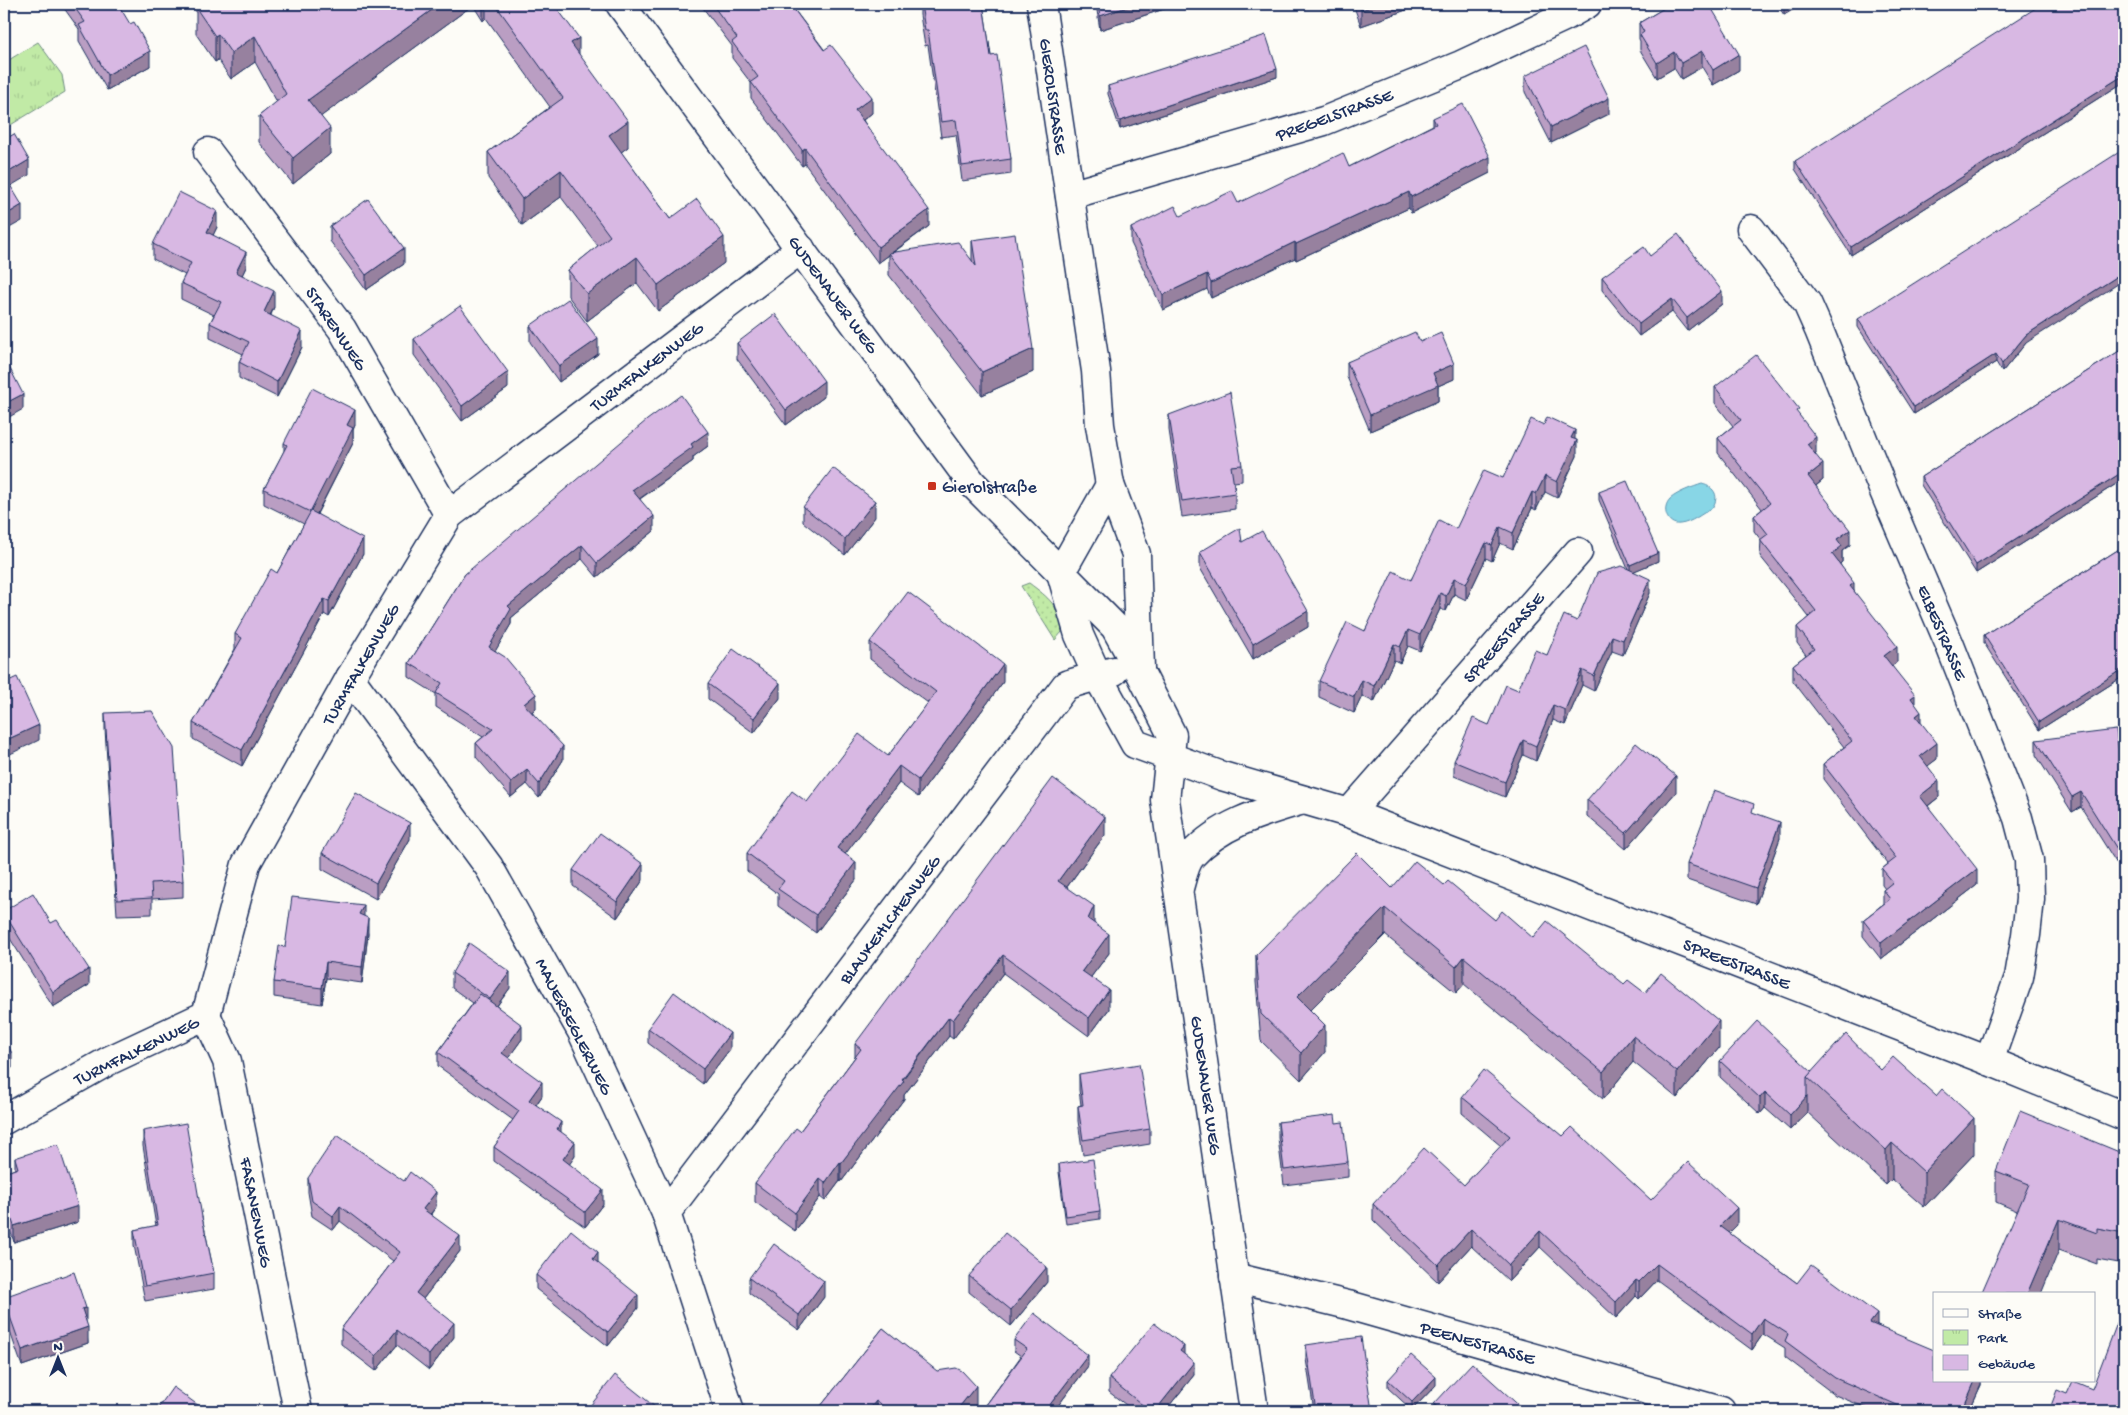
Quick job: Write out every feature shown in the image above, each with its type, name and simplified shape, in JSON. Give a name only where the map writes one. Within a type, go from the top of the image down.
[{"type":"street","name":"GUDENAUER WEG","points":[[620,4],[972,484],[1115,627],[1172,735],[1165,800],[1254,1411]]},
{"type":"street","name":"GIEROLSTRASSE","points":[[1041,4],[1096,371],[1100,425],[1110,485],[1136,554],[1140,672]]},
{"type":"street","name":"PREGELSTRASSE","points":[[1070,195],[1324,120],[1461,65],[1564,17],[1587,4]]},
{"type":"street","name":"STARENWEG","points":[[208,152],[342,330],[449,515]]},
{"type":"street","name":"ELBESTRASSE","points":[[1751,228],[1807,303],[1883,489],[1949,643],[2020,827],[2029,860],[2030,899],[2026,935],[2019,977],[1989,1060]]},
{"type":"street","name":"TURMFALKENWEG","points":[[4,1120],[110,1060],[206,1015],[246,864],[350,678],[449,515],[801,249]]},
{"type":"street","points":[[1061,572],[1110,485]]},
{"type":"street","name":"SPREESTRASSE","points":[[1349,813],[1578,552]]},
{"type":"street","name":"GUDENAUER WEG","points":[[1061,572],[1079,635],[1097,674],[1135,744],[1170,758]]},
{"type":"street","name":"BLAUKEHLCHENWEG","points":[[666,1213],[1066,685],[1097,674],[1121,669],[1140,672]]},
{"type":"street","name":"MAUERSEGLERWEG","points":[[350,678],[489,867],[582,1032],[666,1213],[730,1411]]},
{"type":"street","name":"SPREESTRASSE","points":[[1170,758],[1349,813],[1989,1060],[2124,1116]]},
{"type":"street","points":[[1178,889],[1191,856],[1226,827],[1264,812],[1303,800]]},
{"type":"street","name":"FASANENWEG","points":[[206,1015],[227,1061],[298,1411]]},
{"type":"street","name":"PEENESTRASSE","points":[[1234,1277],[1348,1305],[1721,1411]]},
{"type":"green space","points":[[38,42],[62,75],[65,92],[4,129],[4,63]]},
{"type":"green space","points":[[1029,583],[1048,598],[1059,615],[1062,632],[1055,640],[1021,586]]},
{"type":"water","points":[[1702,484],[1710,487],[1715,493],[1716,500],[1712,508],[1688,522],[1675,524],[1672,522],[1667,516],[1666,511],[1667,503],[1670,499],[1681,492]]},
{"type":"building","points":[[72,4],[118,4],[130,24],[134,22],[150,51],[107,75],[79,25],[85,22]]},
{"type":"building","points":[[201,4],[248,4],[250,6],[253,4],[440,4],[308,100],[330,128],[293,158],[259,116],[286,94],[255,36],[231,53],[218,34],[215,36],[196,8]]},
{"type":"building","points":[[495,4],[554,4],[579,38],[571,43],[628,121],[609,135],[670,219],[697,199],[724,237],[658,285],[637,257],[587,294],[568,270],[610,236],[561,170],[522,199],[488,152],[563,98]]},
{"type":"building","points":[[712,4],[790,4],[824,50],[831,45],[872,97],[855,110],[929,210],[878,247],[805,148],[802,150],[751,82],[758,77],[732,42],[737,38]]},
{"type":"building","points":[[921,4],[983,4],[991,56],[997,55],[1011,159],[962,166],[956,120],[941,122],[928,30],[925,30]]},
{"type":"building","points":[[1098,4],[1136,4],[1100,16]]},
{"type":"building","points":[[1359,4],[1379,4],[1361,10]]},
{"type":"building","points":[[1671,4],[1709,4],[1739,54],[1713,70],[1702,51],[1681,63],[1674,52],[1657,63],[1640,35],[1644,32],[1639,23]]},
{"type":"building","points":[[2042,4],[2124,4],[2124,75],[1851,247],[1795,161]]},
{"type":"building","points":[[1266,35],[1277,69],[1120,121],[1108,86]]},
{"type":"building","points":[[1584,47],[1609,98],[1551,127],[1525,76]]},
{"type":"building","points":[[1463,104],[1490,157],[1411,197],[1409,192],[1296,244],[1295,242],[1211,283],[1207,274],[1163,295],[1131,228],[1175,206],[1180,216],[1232,191],[1238,203],[1343,153],[1349,167],[1436,124],[1433,118]]},
{"type":"building","points":[[14,134],[29,160],[4,175],[4,140]]},
{"type":"building","points":[[2124,149],[2124,272],[2026,335],[2002,364],[1996,354],[1914,407],[1858,319]]},
{"type":"building","points":[[4,175],[22,205],[4,216]]},
{"type":"building","points":[[179,192],[217,211],[207,232],[246,252],[236,272],[274,291],[264,312],[302,331],[277,382],[239,362],[249,342],[210,323],[221,302],[181,283],[191,263],[153,244]]},
{"type":"building","points":[[368,199],[404,248],[366,275],[330,226]]},
{"type":"building","points":[[1015,234],[1033,349],[982,372],[889,253],[958,242],[976,266],[972,240]]},
{"type":"building","points":[[1678,234],[1722,291],[1687,318],[1672,299],[1639,324],[1602,277],[1644,247],[1650,256]]},
{"type":"building","points":[[568,299],[598,339],[559,366],[530,326]]},
{"type":"building","points":[[460,306],[508,372],[462,406],[414,339]]},
{"type":"building","points":[[775,314],[824,381],[786,410],[737,343]]},
{"type":"building","points":[[1415,332],[1420,342],[1441,333],[1454,364],[1433,373],[1438,385],[1370,415],[1347,362]]},
{"type":"building","points":[[2124,348],[2124,471],[1976,565],[1921,477]]},
{"type":"building","points":[[1756,355],[1799,409],[1796,411],[1816,437],[1807,444],[1823,464],[1808,476],[1850,530],[1837,539],[1842,546],[1832,554],[1854,583],[1850,586],[1897,646],[1884,656],[1915,695],[1911,698],[1921,712],[1916,716],[1937,743],[1920,756],[1939,781],[1920,796],[1977,869],[1881,943],[1863,920],[1890,899],[1883,890],[1893,882],[1882,869],[1896,858],[1823,764],[1852,741],[1793,665],[1814,649],[1797,627],[1816,611],[1760,540],[1768,534],[1754,516],[1770,503],[1718,438],[1741,420],[1715,387]]},
{"type":"building","points":[[4,357],[23,394],[4,404]]},
{"type":"building","points":[[312,388],[355,410],[347,425],[353,428],[310,512],[264,489],[287,445],[284,443]]},
{"type":"building","points":[[1230,392],[1242,465],[1231,466],[1235,493],[1182,501],[1169,415]]},
{"type":"building","points":[[681,395],[708,432],[691,444],[693,447],[632,490],[654,516],[597,563],[582,545],[508,606],[511,609],[489,647],[505,657],[536,694],[524,704],[563,746],[539,784],[527,770],[511,783],[476,743],[493,729],[436,693],[442,683],[409,663],[465,574],[647,420]]},
{"type":"building","points":[[1547,417],[1575,430],[1571,438],[1577,440],[1557,482],[1545,476],[1536,494],[1532,492],[1513,533],[1500,527],[1492,545],[1486,543],[1466,584],[1454,578],[1446,596],[1440,593],[1420,635],[1408,630],[1400,647],[1394,644],[1374,686],[1362,680],[1354,697],[1319,681],[1347,622],[1365,631],[1393,571],[1411,580],[1439,520],[1456,529],[1484,470],[1503,478],[1531,419],[1544,425]]},
{"type":"building","points":[[833,468],[875,501],[845,539],[803,507]]},
{"type":"building","points":[[1627,481],[1658,553],[1630,565],[1599,492]]},
{"type":"building","points":[[311,511],[363,539],[329,601],[324,599],[242,750],[193,723],[242,638],[235,634],[271,569],[277,573]]},
{"type":"building","points":[[1240,528],[1242,542],[1262,531],[1308,611],[1253,644],[1200,552]]},
{"type":"building","points":[[2124,546],[2124,668],[2039,722],[1984,635]]},
{"type":"building","points":[[1622,566],[1650,579],[1623,640],[1612,636],[1594,676],[1582,670],[1565,710],[1553,705],[1536,746],[1523,740],[1505,782],[1454,761],[1473,718],[1489,725],[1506,685],[1518,690],[1535,650],[1547,655],[1564,615],[1577,621],[1597,573]]},
{"type":"building","points":[[908,592],[1003,664],[918,780],[899,766],[837,848],[856,862],[816,915],[778,889],[784,881],[747,853],[792,791],[807,802],[859,734],[888,756],[936,692],[870,642]]},
{"type":"building","points":[[733,649],[780,683],[754,718],[708,684]]},
{"type":"building","points":[[17,677],[39,725],[4,741],[4,683]]},
{"type":"building","points":[[152,711],[174,748],[183,881],[151,883],[152,898],[117,900],[105,713]]},
{"type":"building","points":[[2116,730],[2124,791],[2124,860],[2081,792],[2072,797],[2036,740]]},
{"type":"building","points":[[1636,743],[1676,776],[1626,833],[1587,800]]},
{"type":"building","points":[[1053,778],[1105,817],[1058,881],[1094,906],[1088,919],[1109,934],[1082,971],[1109,990],[1089,1018],[1003,955],[953,1020],[949,1017],[902,1079],[904,1081],[825,1183],[820,1179],[795,1213],[755,1183],[796,1128],[800,1131],[861,1049],[855,1044]]},
{"type":"building","points":[[1714,790],[1754,804],[1752,812],[1780,822],[1756,888],[1687,864]]},
{"type":"building","points":[[356,793],[410,823],[376,883],[322,853]]},
{"type":"building","points":[[600,833],[643,864],[617,902],[573,870]]},
{"type":"building","points":[[1357,853],[1392,888],[1415,861],[1444,885],[1448,881],[1495,920],[1502,911],[1533,938],[1547,921],[1624,984],[1628,980],[1645,993],[1661,973],[1719,1021],[1677,1072],[1633,1036],[1603,1072],[1464,957],[1456,967],[1385,908],[1297,997],[1325,1025],[1301,1053],[1261,1014],[1256,955]]},
{"type":"building","points":[[33,893],[51,923],[57,920],[89,969],[53,992],[4,913],[4,911]]},
{"type":"building","points":[[292,897],[364,905],[359,914],[368,918],[362,967],[326,962],[322,988],[274,982],[279,946],[285,947]]},
{"type":"building","points":[[469,943],[510,972],[490,999],[452,973]]},
{"type":"building","points":[[674,992],[730,1033],[703,1069],[648,1028]]},
{"type":"building","points":[[480,994],[522,1025],[502,1053],[542,1082],[529,1100],[561,1122],[557,1129],[575,1142],[563,1159],[603,1190],[585,1212],[494,1147],[519,1111],[438,1052]]},
{"type":"building","points":[[1757,1021],[1812,1072],[1807,1077],[1807,1096],[1790,1115],[1765,1092],[1760,1098],[1720,1061]]},
{"type":"building","points":[[1846,1034],[1881,1070],[1893,1057],[1936,1096],[1942,1089],[1974,1118],[1924,1172],[1892,1143],[1886,1150],[1807,1077]]},
{"type":"building","points":[[4,1039],[12,1053],[4,1057]]},
{"type":"building","points":[[1139,1064],[1150,1129],[1083,1140],[1078,1106],[1083,1105],[1079,1074]]},
{"type":"building","points":[[1484,1070],[1563,1136],[1572,1127],[1651,1200],[1688,1162],[1737,1208],[1720,1226],[1797,1283],[1811,1265],[1877,1314],[1870,1323],[1933,1350],[1933,1382],[1975,1382],[1962,1411],[1911,1411],[1835,1378],[1785,1341],[1788,1334],[1763,1318],[1752,1334],[1657,1264],[1639,1282],[1636,1280],[1616,1302],[1540,1231],[1509,1265],[1471,1229],[1438,1265],[1373,1204],[1424,1148],[1464,1185],[1510,1136],[1462,1097]]},
{"type":"building","points":[[2020,1111],[2124,1154],[2124,1233],[2097,1228],[2097,1233],[2059,1219],[2028,1292],[1982,1292],[2029,1184],[1996,1171]]},
{"type":"building","points":[[1335,1115],[1336,1123],[1343,1122],[1348,1162],[1284,1170],[1278,1122]]},
{"type":"building","points":[[186,1123],[202,1217],[214,1273],[145,1286],[134,1230],[158,1225],[143,1131]]},
{"type":"building","points":[[337,1135],[404,1181],[410,1172],[436,1192],[423,1209],[460,1236],[416,1293],[454,1323],[429,1355],[397,1330],[376,1356],[341,1329],[400,1252],[340,1206],[333,1216],[312,1201],[308,1178]]},
{"type":"building","points":[[58,1144],[78,1206],[14,1226],[4,1196],[4,1173],[18,1168],[15,1158]]},
{"type":"building","points":[[1093,1159],[1100,1211],[1066,1216],[1059,1164]]},
{"type":"building","points":[[571,1230],[598,1252],[593,1259],[638,1295],[608,1332],[536,1275]]},
{"type":"building","points":[[1005,1233],[1047,1267],[1011,1310],[969,1276]]},
{"type":"building","points":[[774,1244],[824,1281],[799,1315],[749,1278]]},
{"type":"building","points":[[74,1272],[86,1308],[82,1309],[88,1327],[22,1350],[4,1297]]},
{"type":"building","points":[[2122,1310],[2124,1311],[2124,1411],[2049,1411],[2057,1390],[2067,1394],[2073,1382],[2092,1389]]},
{"type":"building","points":[[1034,1313],[1088,1355],[1045,1411],[994,1411],[986,1405],[1027,1349],[1014,1340]]},
{"type":"building","points":[[1154,1323],[1184,1346],[1180,1351],[1194,1362],[1155,1411],[1150,1411],[1109,1378]]},
{"type":"building","points":[[883,1328],[937,1371],[956,1368],[962,1371],[976,1386],[956,1411],[952,1409],[950,1411],[890,1411],[876,1401],[868,1411],[817,1411]]},
{"type":"building","points":[[1361,1337],[1372,1411],[1316,1411],[1306,1345]]},
{"type":"building","points":[[1411,1355],[1436,1377],[1412,1402],[1388,1380]]},
{"type":"building","points":[[1472,1363],[1525,1411],[1442,1411],[1434,1404]]},
{"type":"building","points":[[615,1375],[660,1411],[586,1411]]},
{"type":"building","points":[[173,1387],[206,1411],[156,1411]]},
{"type":"place","name":"Gierolstraße","points":[[932,486]]}]
